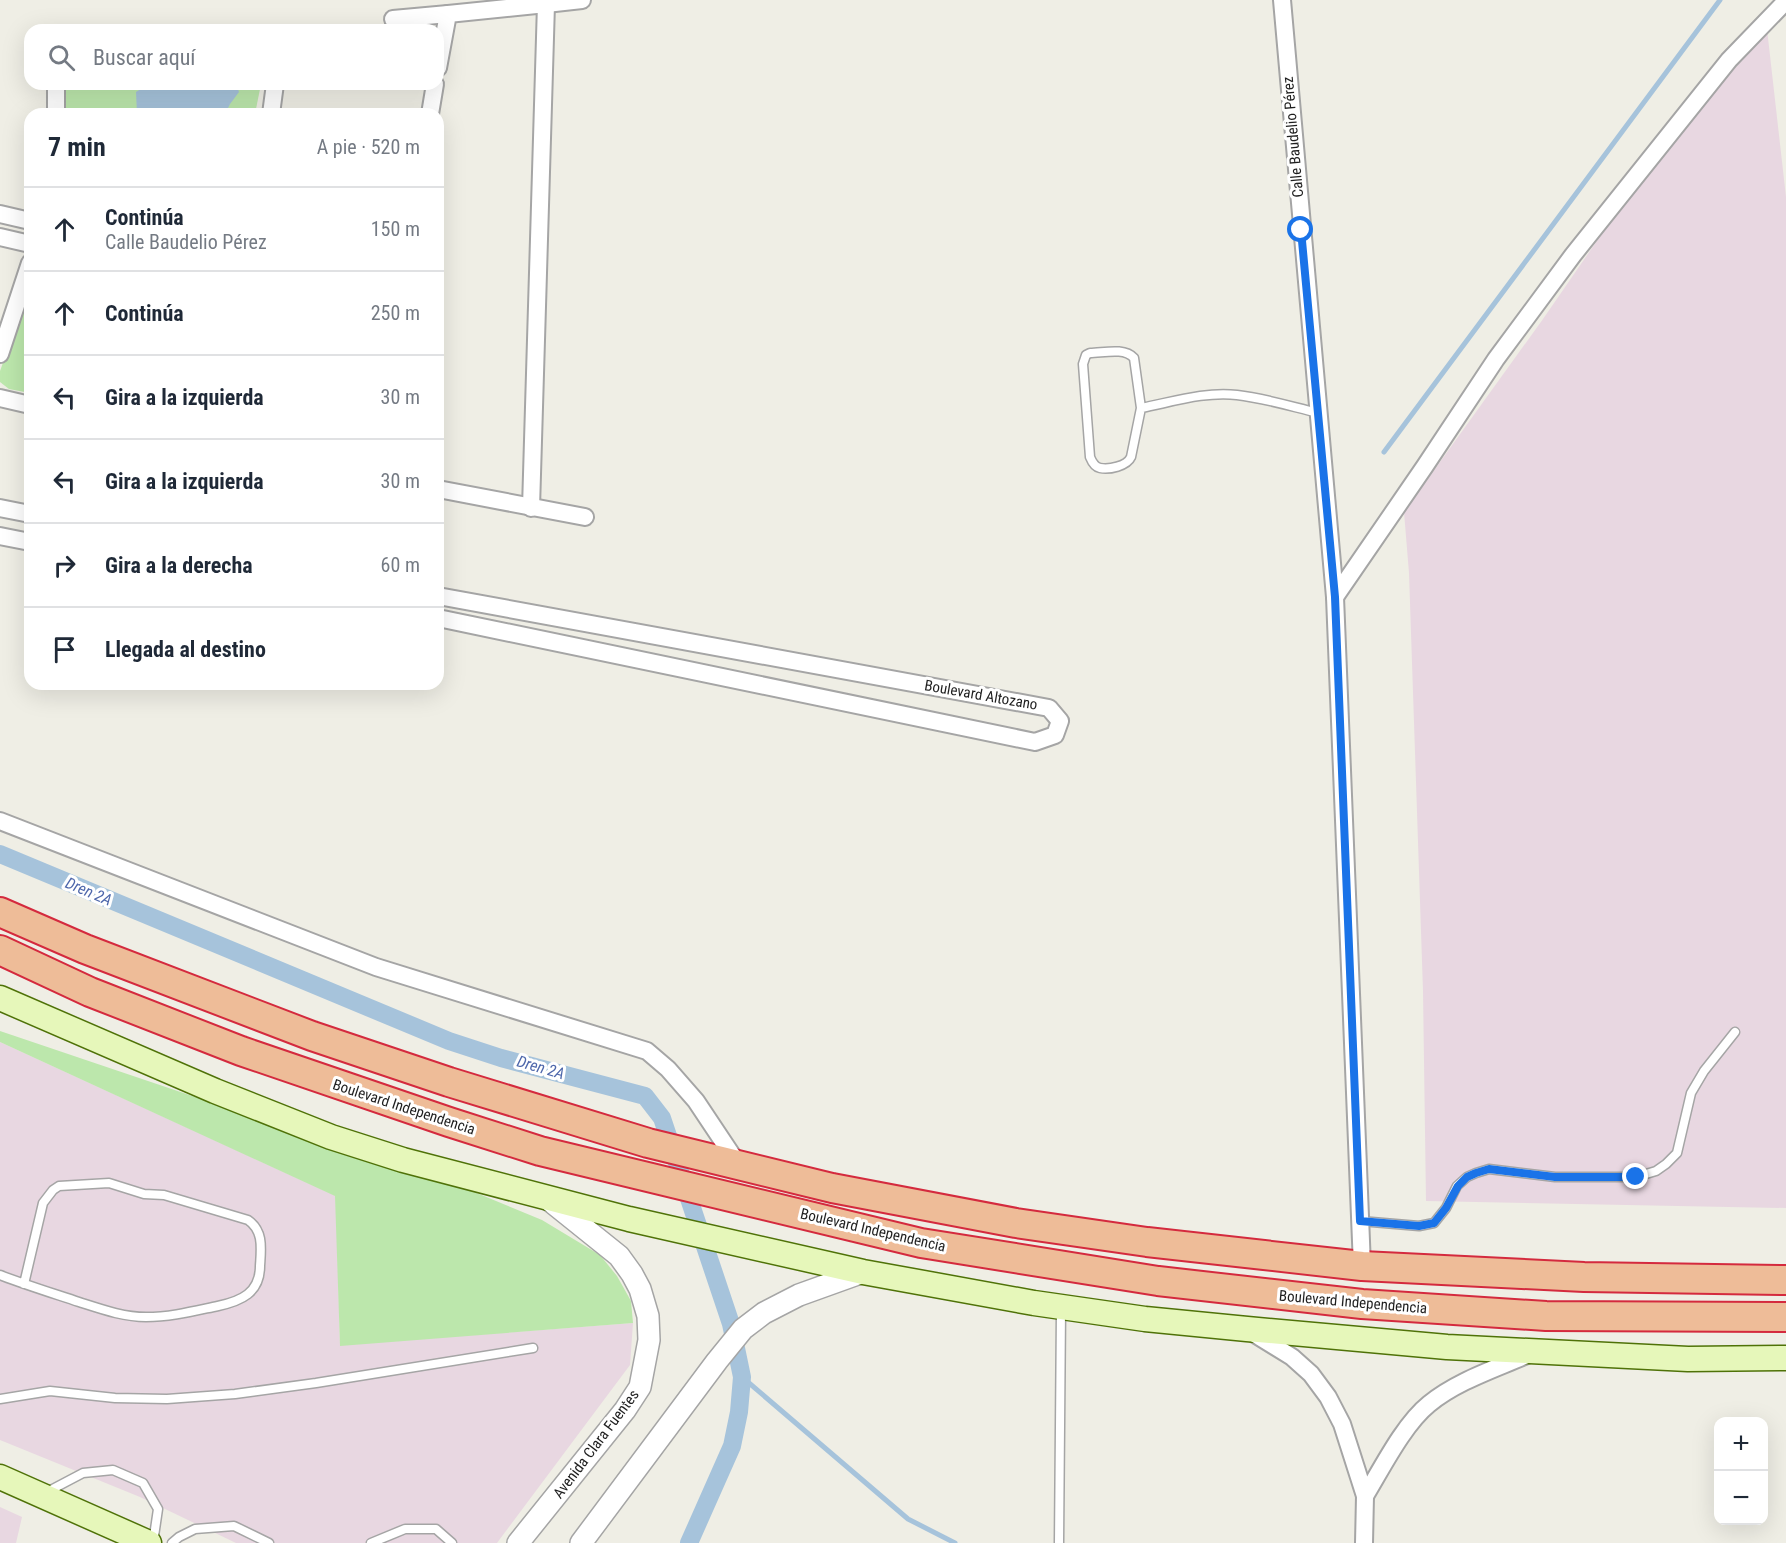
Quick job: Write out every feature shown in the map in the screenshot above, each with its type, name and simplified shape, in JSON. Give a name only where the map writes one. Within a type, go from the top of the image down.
[{"type":"highway","points":[[0,912],[85,949],[312,1036],[449,1082],[648,1143],[832,1188],[1016,1223],[1147,1242],[1362,1266],[1584,1277],[1786,1280]]},
{"type":"highway","name":"Boulevard Independencia","points":[[0,950],[90,992],[241,1051],[449,1122],[528,1147],[921,1243],[1221,1289],[1362,1304],[1545,1316],[1786,1317]]},
{"type":"main road","points":[[0,998],[331,1137],[403,1160],[680,1231],[863,1272],[967,1292],[1145,1319],[1247,1329],[1435,1346],[1534,1352],[1688,1359],[1786,1358]]},
{"type":"main road","points":[[0,1477],[151,1543]]},
{"type":"street","points":[[393,19],[582,0]]},
{"type":"street","name":"Calle Baudelio Pérez","points":[[1282,0],[1335,597],[1362,1266]]},
{"type":"street","points":[[1335,597],[1496,359],[1573,255],[1729,60],[1786,1]]},
{"type":"street","points":[[531,508],[546,4]]},
{"type":"street","points":[[444,36],[448,14]]},
{"type":"street","points":[[56,90],[56,108]]},
{"type":"street","points":[[272,108],[274,90]]},
{"type":"street","points":[[431,108],[434,90]]},
{"type":"street","points":[[0,214],[24,220]]},
{"type":"street","points":[[0,237],[24,243]]},
{"type":"street","points":[[0,354],[24,281]]},
{"type":"street","points":[[0,399],[24,404]]},
{"type":"street","points":[[444,490],[585,517]]},
{"type":"street","points":[[0,508],[24,513]]},
{"type":"street","points":[[0,536],[24,541]]},
{"type":"street","name":"Boulevard Altozano","points":[[444,597],[1049,708],[1060,721],[1055,735],[1035,742],[444,619]]},
{"type":"street","points":[[0,821],[376,967],[647,1051],[668,1069],[696,1101],[738,1164]]},
{"type":"street","name":"Avenida Clara Fuentes","points":[[518,1543],[625,1410],[640,1388],[649,1340],[648,1316],[640,1289],[632,1274],[619,1256],[546,1197]]},
{"type":"street","points":[[582,1543],[743,1329],[764,1313],[799,1295],[863,1272]]},
{"type":"street","points":[[1247,1329],[1292,1357],[1311,1374],[1328,1397],[1342,1424],[1365,1496],[1364,1543]]},
{"type":"street","points":[[1365,1496],[1408,1428],[1428,1405],[1458,1385],[1534,1352]]},
{"type":"lane","points":[[1125,351],[1131,354],[1134,358],[1142,408],[1128,463],[1100,468],[1095,465],[1090,457],[1083,364],[1086,356],[1090,353],[1125,351]]},
{"type":"lane","points":[[1142,408],[1183,399],[1238,395],[1319,413]]},
{"type":"lane","points":[[1360,1221],[1419,1226],[1434,1223],[1446,1208],[1458,1186],[1467,1177],[1489,1169],[1555,1177],[1636,1177],[1656,1171],[1677,1153],[1691,1093],[1704,1071],[1735,1032]]},
{"type":"lane","points":[[0,1275],[24,1284],[119,1315],[144,1318],[174,1316],[239,1301],[251,1292],[258,1281],[260,1270],[260,1236],[248,1220],[164,1196],[144,1194],[109,1183],[59,1186],[43,1203],[24,1284]]},
{"type":"lane","points":[[1059,1543],[1061,1306]]},
{"type":"lane","points":[[0,1399],[50,1391],[115,1398],[167,1399],[235,1394],[533,1348]]},
{"type":"lane","points":[[41,1495],[83,1473],[113,1470],[143,1483],[158,1509],[151,1543]]},
{"type":"lane","points":[[172,1543],[195,1529],[234,1526],[269,1543]]},
{"type":"lane","points":[[371,1543],[405,1529],[436,1529],[453,1543]]},
{"type":"shaded area","points":[[1767,29],[1786,197],[1786,1208],[1426,1201],[1423,991],[1409,573],[1404,512],[1621,206]]},
{"type":"shaded area","points":[[0,1042],[336,1196],[340,1345],[633,1323],[630,1365],[497,1543],[236,1543],[140,1497],[0,1440]]},
{"type":"shaded area","points":[[0,1507],[22,1517],[16,1543],[0,1543]]},
{"type":"green space","points":[[65,90],[260,90],[256,108],[66,108]]},
{"type":"green space","points":[[24,305],[24,392],[9,389],[0,382],[0,371]]},
{"type":"green space","points":[[0,1031],[467,1189],[542,1220],[600,1255],[617,1276],[631,1301],[633,1323],[340,1346],[335,1196],[0,1042]]},
{"type":"water","points":[[139,90],[238,90],[239,92],[228,108],[137,108],[136,92]]},
{"type":"waterway","points":[[1384,452],[1720,0]]},
{"type":"waterway","name":"Dren 2A","points":[[0,854],[449,1041],[501,1058],[645,1096],[662,1118],[731,1324],[742,1377],[739,1412],[732,1446],[689,1543]]},
{"type":"waterway","points":[[742,1377],[908,1519],[955,1543]]},
{"type":"route","points":[[1301,230],[1335,597],[1360,1221],[1419,1226],[1434,1223],[1446,1208],[1458,1186],[1467,1177],[1489,1169],[1555,1177],[1636,1177]]}]
